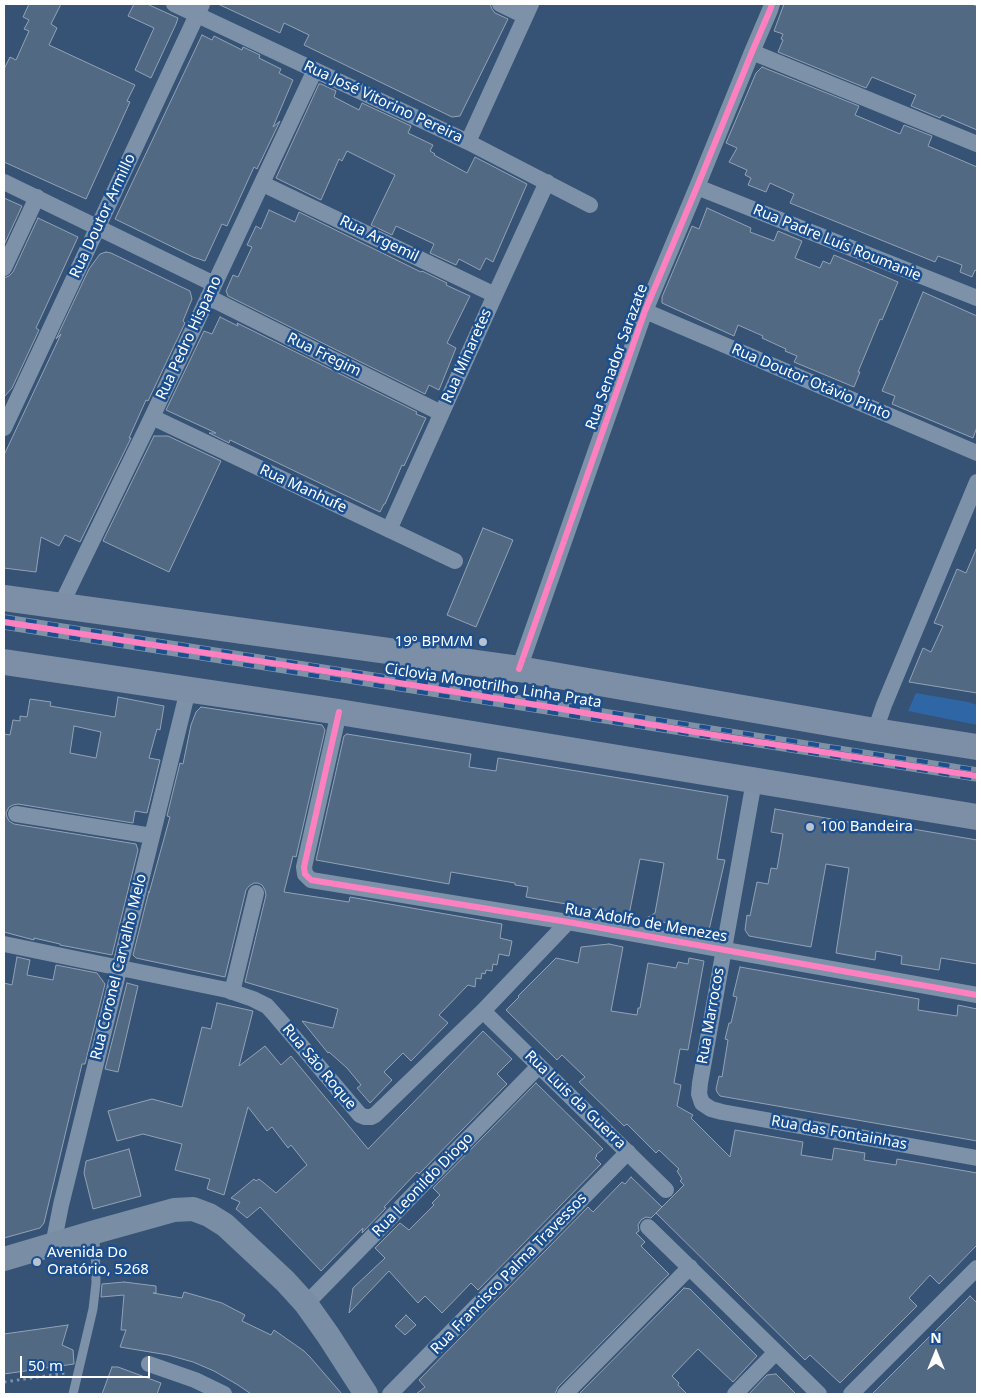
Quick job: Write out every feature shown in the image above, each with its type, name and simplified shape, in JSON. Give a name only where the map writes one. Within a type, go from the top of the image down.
[{"type":"main road","points":[[4,598],[519,669],[977,747]]},
{"type":"main road","points":[[4,662],[339,712],[977,817]]},
{"type":"main road","points":[[4,1259],[174,1210],[193,1209],[209,1215],[225,1225],[306,1304],[366,1394]]},
{"type":"street","name":"Rua José Vitorino Pereira","points":[[174,4],[199,9],[315,70],[468,142],[590,205]]},
{"type":"street","points":[[468,142],[528,10],[500,4]]},
{"type":"street","name":"Rua Senador Sarazate","points":[[519,669],[645,311],[698,187],[772,4]]},
{"type":"street","name":"Rua Doutor Armillo","points":[[4,428],[8,408],[98,227],[199,9]]},
{"type":"street","points":[[752,52],[977,144]]},
{"type":"street","name":"Rua Pedro Hispano","points":[[61,605],[263,184],[315,70]]},
{"type":"street","name":"Rua Fregim","points":[[4,182],[98,227],[211,291],[441,413]]},
{"type":"street","name":"Rua Minaretes","points":[[389,530],[548,182]]},
{"type":"street","name":"Rua Argemil","points":[[263,184],[495,295]]},
{"type":"street","name":"Rua Padre Luís Roumanie","points":[[698,187],[977,298]]},
{"type":"street","points":[[4,268],[37,197]]},
{"type":"street","name":"Rua Doutor Otávio Pinto","points":[[645,311],[977,454]]},
{"type":"street","name":"Rua Manhufe","points":[[152,417],[455,561]]},
{"type":"street","points":[[876,731],[884,705],[977,482]]},
{"type":"street","name":"Rua Coronel Carvalho Melo","points":[[53,1244],[188,690]]},
{"type":"street","name":"Rua Adolfo de Menezes","points":[[339,712],[304,867],[305,874],[311,880],[568,922],[977,995]]},
{"type":"street","name":"Rua Marrocos","points":[[702,1103],[699,1094],[700,1083],[754,781]]},
{"type":"street","points":[[16,814],[152,836]]},
{"type":"street","points":[[232,992],[256,893]]},
{"type":"street","name":"Rua São Roque","points":[[4,944],[119,967],[232,992],[253,999],[266,1006],[360,1115],[370,1117],[375,1115],[483,1011],[568,922]]},
{"type":"street","name":"Rua Luis da Guerra","points":[[483,1011],[666,1190]]},
{"type":"street","name":"Rua Leonildo Diogo","points":[[306,1304],[539,1066]]},
{"type":"street","name":"Rua das Fontainhas","points":[[702,1103],[722,1112],[977,1158]]},
{"type":"street","name":"Rua Francisco Palma Travessos","points":[[390,1394],[628,1152]]},
{"type":"street","points":[[648,1228],[819,1394]]},
{"type":"street","points":[[565,1394],[690,1267]]},
{"type":"street","points":[[851,1394],[977,1268]]},
{"type":"street","points":[[735,1394],[776,1352]]},
{"type":"street","points":[[149,1364],[192,1387],[224,1394]]},
{"type":"lane","points":[[73,1394],[93,1310],[96,1283],[95,1232]]},
{"type":"path","points":[[4,1382],[79,1371]]},
{"type":"shaded area","points":[[916,693],[977,705],[977,725],[908,711]]},
{"type":"building","points":[[29,4],[61,4],[51,24],[57,28],[49,45],[135,85],[127,101],[130,102],[86,199],[4,162],[4,69],[10,57],[16,60],[29,31],[24,29],[29,20],[23,17]]},
{"type":"building","points":[[134,4],[147,4],[178,18],[151,78],[135,70],[154,28],[128,16]]},
{"type":"building","points":[[218,4],[490,4],[495,13],[508,19],[460,116],[452,117],[304,45],[309,35],[284,23],[280,33]]},
{"type":"building","points":[[784,4],[972,4],[977,6],[977,130],[942,115],[940,118],[911,106],[916,95],[872,77],[866,88],[778,52],[783,40],[781,39],[783,34],[774,31]]},
{"type":"building","points":[[202,35],[212,40],[214,36],[242,50],[243,47],[260,55],[259,58],[281,69],[279,73],[293,80],[273,127],[280,121],[257,169],[254,167],[227,226],[222,224],[205,261],[115,219]]},
{"type":"building","points":[[762,67],[859,106],[855,115],[900,134],[904,125],[932,136],[928,146],[977,167],[977,271],[975,270],[972,277],[960,272],[962,265],[938,256],[935,262],[790,203],[794,194],[770,183],[766,192],[748,185],[751,178],[745,175],[747,170],[729,162],[737,148],[726,143],[756,73]]},
{"type":"building","points":[[319,84],[336,91],[334,97],[359,110],[362,103],[411,126],[408,133],[433,145],[430,151],[434,155],[467,173],[475,157],[527,184],[493,262],[486,258],[480,270],[459,259],[456,265],[430,253],[434,244],[396,226],[392,235],[371,225],[395,175],[347,151],[342,161],[339,159],[321,200],[276,178]]},
{"type":"building","points":[[4,198],[22,206],[4,245]]},
{"type":"building","points":[[707,208],[751,228],[750,232],[774,241],[778,231],[802,241],[795,258],[820,268],[823,261],[830,264],[834,255],[898,282],[882,320],[880,319],[858,372],[860,372],[854,387],[794,362],[797,356],[762,338],[763,336],[738,325],[734,336],[662,303],[662,297],[692,226],[699,229]]},
{"type":"building","points":[[269,210],[295,222],[299,212],[447,283],[446,285],[470,296],[447,343],[456,348],[439,390],[429,385],[425,394],[228,296],[226,291],[233,275],[238,277],[252,247],[247,245],[256,226],[261,229]]},
{"type":"building","points":[[38,218],[78,237],[36,328],[39,330],[12,388],[4,397],[4,278],[13,272]]},
{"type":"building","points":[[106,252],[190,291],[192,299],[183,321],[185,323],[148,401],[146,400],[129,438],[131,438],[80,542],[65,535],[59,546],[41,537],[36,572],[4,568],[4,455],[61,334],[56,339],[89,269],[100,254]]},
{"type":"building","points":[[923,292],[977,316],[977,427],[973,438],[892,404],[895,396],[882,391]]},
{"type":"building","points":[[220,317],[238,326],[237,323],[426,418],[380,512],[230,440],[229,443],[209,433],[216,433],[166,410],[204,331],[212,334]]},
{"type":"building","points":[[154,436],[168,436],[221,461],[169,572],[103,541]]},
{"type":"building","points":[[483,528],[513,540],[476,627],[447,615]]},
{"type":"building","points":[[977,547],[977,693],[909,682],[923,648],[931,652],[943,626],[934,623],[957,569],[966,573]]},
{"type":"building","points":[[118,697],[164,706],[160,730],[157,729],[149,758],[160,760],[147,813],[135,811],[133,823],[18,804],[9,807],[6,813],[9,821],[14,824],[136,844],[138,850],[112,955],[34,938],[34,940],[4,932],[4,734],[10,735],[13,720],[20,721],[20,716],[27,717],[30,699],[51,702],[50,706],[115,717]],"holes":[[[74,726],[101,732],[96,758],[70,753]]]},
{"type":"building","points":[[201,707],[322,725],[325,730],[296,857],[293,856],[284,892],[349,902],[350,897],[502,924],[500,938],[512,941],[509,956],[499,954],[497,965],[493,964],[492,971],[486,970],[485,974],[482,973],[481,979],[476,978],[475,987],[468,985],[439,1015],[448,1023],[411,1061],[403,1053],[384,1072],[392,1080],[370,1103],[357,1088],[361,1085],[347,1068],[328,1053],[302,1021],[333,1028],[338,1009],[245,982],[266,895],[262,885],[254,883],[246,890],[225,977],[136,958],[133,955],[170,817],[167,816],[180,763],[183,764],[191,725],[196,712]]},
{"type":"building","points":[[347,734],[471,754],[469,767],[496,771],[498,758],[728,796],[717,859],[725,860],[709,930],[645,919],[655,913],[664,863],[640,859],[629,915],[526,897],[528,887],[515,885],[515,883],[451,872],[449,884],[316,860],[344,736]]},
{"type":"building","points":[[775,809],[871,826],[872,822],[977,840],[977,964],[941,958],[939,970],[901,964],[902,956],[876,951],[875,960],[836,953],[849,868],[826,864],[811,947],[749,936],[745,930],[747,915],[750,916],[757,882],[768,884],[771,868],[777,869],[783,834],[771,832]]},
{"type":"building","points":[[609,944],[623,947],[611,1011],[637,1015],[648,963],[676,968],[678,962],[688,964],[689,958],[704,961],[688,1050],[680,1049],[674,1083],[681,1085],[677,1106],[693,1115],[691,1118],[730,1157],[735,1130],[803,1142],[801,1155],[832,1160],[834,1148],[865,1153],[864,1160],[896,1165],[897,1159],[977,1173],[977,1245],[939,1284],[930,1275],[909,1298],[917,1306],[840,1383],[810,1355],[805,1360],[656,1213],[684,1185],[680,1181],[682,1179],[677,1171],[679,1169],[659,1150],[656,1153],[627,1124],[624,1126],[579,1082],[585,1077],[562,1055],[557,1060],[506,1010],[556,958],[578,963],[581,947]]},
{"type":"building","points":[[17,957],[30,960],[27,975],[53,980],[56,965],[97,973],[105,984],[85,1064],[82,1064],[44,1223],[40,1228],[4,1238],[4,983],[12,985]]},
{"type":"building","points":[[740,967],[919,999],[918,1010],[957,1016],[958,1005],[977,1009],[977,1141],[720,1096],[716,1089],[719,1076],[722,1077],[728,1040],[725,1039],[737,997],[733,996]]},
{"type":"building","points":[[127,983],[138,986],[118,1072],[105,1069]]},
{"type":"building","points":[[217,1003],[253,1011],[239,1066],[265,1046],[281,1065],[291,1056],[368,1149],[483,1031],[512,1059],[497,1074],[507,1084],[419,1174],[417,1172],[362,1233],[363,1228],[321,1271],[260,1207],[247,1218],[236,1209],[240,1202],[231,1198],[254,1179],[256,1181],[259,1179],[276,1193],[307,1165],[291,1145],[288,1148],[272,1127],[267,1131],[248,1107],[224,1195],[207,1189],[210,1179],[175,1170],[182,1144],[143,1134],[117,1141],[108,1111],[152,1099],[182,1107],[202,1027],[211,1029]]},
{"type":"building","points":[[536,1083],[603,1149],[595,1158],[601,1164],[478,1290],[471,1283],[442,1313],[425,1296],[418,1303],[389,1271],[349,1313],[353,1288],[385,1258],[375,1248],[400,1223],[409,1230],[434,1205],[432,1203],[440,1195],[433,1188]]},
{"type":"building","points":[[129,1149],[141,1196],[93,1209],[84,1173],[86,1161]]},
{"type":"building","points":[[631,1177],[662,1207],[651,1218],[646,1217],[641,1220],[638,1225],[639,1231],[636,1233],[645,1242],[641,1246],[669,1274],[558,1387],[555,1394],[416,1394],[425,1387],[419,1380],[588,1207],[593,1212],[622,1182],[625,1184]]},
{"type":"building","points":[[124,1282],[156,1286],[156,1293],[153,1293],[182,1298],[184,1292],[222,1303],[245,1315],[242,1321],[271,1335],[274,1330],[304,1351],[342,1394],[251,1394],[214,1371],[193,1362],[168,1355],[120,1347],[126,1330],[121,1330],[124,1295],[101,1297],[102,1284]]},
{"type":"building","points":[[684,1288],[690,1289],[757,1356],[733,1382],[698,1349],[672,1376],[687,1394],[579,1394]]},
{"type":"building","points":[[970,1296],[977,1303],[977,1394],[872,1394]]},
{"type":"building","points":[[406,1315],[416,1325],[405,1335],[395,1326]]},
{"type":"building","points":[[68,1325],[62,1345],[73,1350],[74,1364],[4,1374],[4,1334]]},
{"type":"building","points":[[112,1367],[118,1367],[161,1383],[157,1394],[102,1394]]},
{"type":"building","points":[[776,1374],[796,1394],[749,1394],[767,1375]]},
{"type":"railway","points":[[4,617],[977,770]]},
{"type":"railway","points":[[4,627],[977,779]]},
{"type":"cycle path","points":[[519,669],[645,311],[772,4]]},
{"type":"cycle path","name":"Ciclovia Monotrilho Linha Prata","points":[[4,622],[330,672],[977,776]]},
{"type":"cycle path","points":[[339,712],[304,867],[305,874],[311,880],[568,922],[977,995]]},
{"type":"place","name":"19º BPM/M","points":[[483,642]]},
{"type":"place","name":"100 Bandeira","points":[[810,827]]},
{"type":"place","name":"Avenida Do Oratório, 5268","points":[[37,1262]]}]
